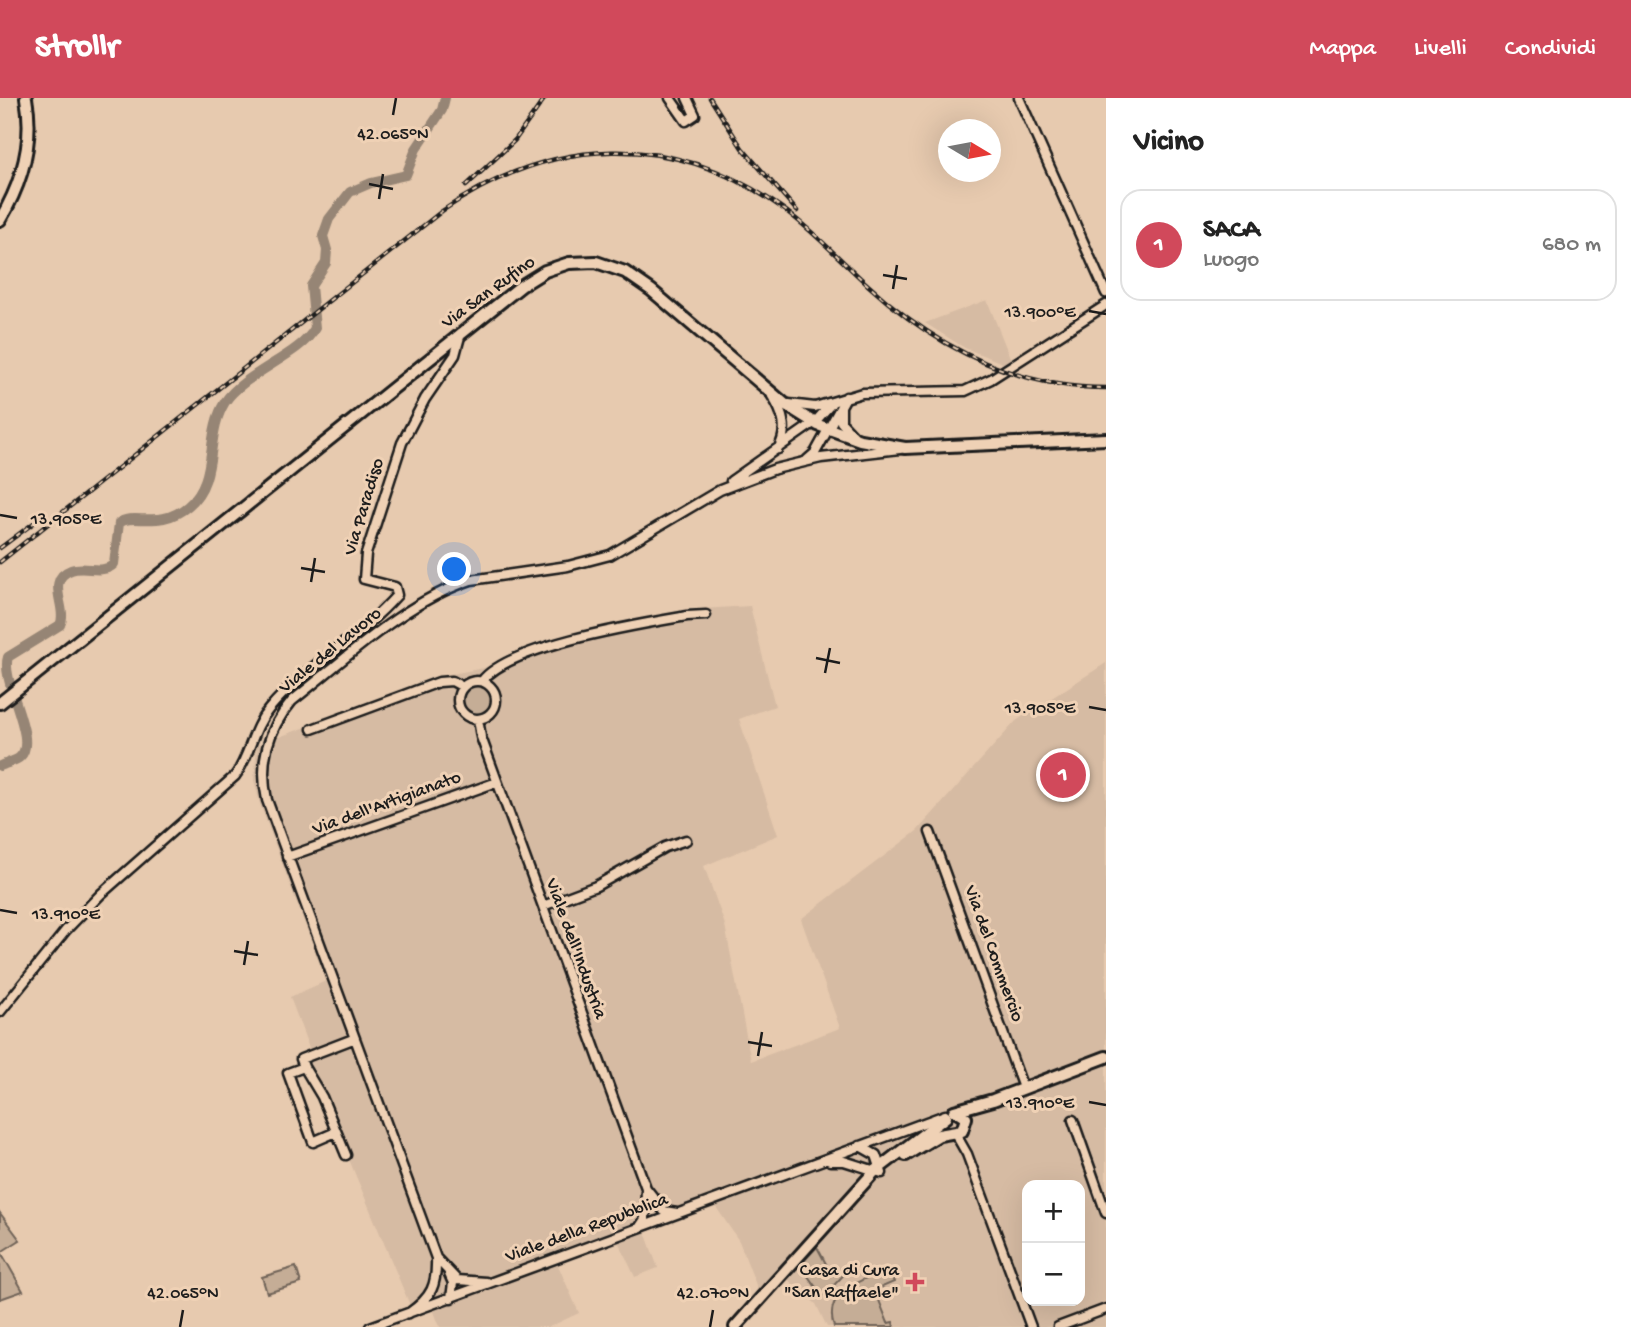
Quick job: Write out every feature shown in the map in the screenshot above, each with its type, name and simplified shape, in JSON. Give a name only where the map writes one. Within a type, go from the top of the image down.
[{"type":"main road","points":[[0,220],[23,172],[28,142],[26,98]]},
{"type":"main road","name":"Via San Rufino","points":[[3,700],[521,286],[545,271],[569,263],[596,262],[612,266],[637,279],[768,391],[827,429],[860,440],[905,448],[1106,439]]},
{"type":"main road","name":"Viale della Repubblica","points":[[950,1114],[1106,1057]]},
{"type":"main road","name":"Viale della Repubblica","points":[[960,1130],[993,1100]]},
{"type":"main road","points":[[735,1327],[856,1190],[950,1114],[965,1115],[960,1130]]},
{"type":"main road","points":[[950,1114],[946,1126],[960,1130]]},
{"type":"main road","points":[[797,1258],[878,1171],[932,1138],[960,1130]]},
{"type":"street","points":[[670,98],[686,121],[695,115],[687,98]]},
{"type":"street","points":[[1019,98],[1106,293]]},
{"type":"street","points":[[782,401],[810,407],[839,402],[849,396],[956,392],[972,388],[1106,305]]},
{"type":"street","name":"Via Paradiso","points":[[0,1012],[66,930],[101,894],[235,776],[243,766],[260,720],[298,678],[361,631],[397,595],[395,587],[364,579],[363,564],[402,443],[425,399],[455,355],[461,333]]},
{"type":"street","points":[[768,391],[783,419],[782,441],[776,452]]},
{"type":"street","points":[[804,461],[815,453],[839,402]]},
{"type":"street","points":[[839,402],[842,422],[860,440]]},
{"type":"street","name":"Viale del Lavoro","points":[[436,1258],[267,800],[263,768],[265,749],[279,717],[292,701],[397,618],[437,594],[471,580],[568,566],[610,555],[720,490],[776,452],[839,402]]},
{"type":"street","name":"Viale del Lavoro","points":[[720,490],[763,472],[804,461],[905,448]]},
{"type":"street","points":[[482,681],[493,689],[496,702],[490,714],[478,719],[465,715],[460,708],[459,695],[463,687],[470,682],[482,681],[495,669],[573,638],[687,616],[706,615]]},
{"type":"street","points":[[312,729],[439,682],[452,681],[463,687]]},
{"type":"street","points":[[270,708],[279,717]]},
{"type":"street","name":"Viale dell'Industria","points":[[478,719],[497,782],[646,1188],[658,1206]]},
{"type":"street","name":"Via dell'Artigianato","points":[[287,857],[497,782]]},
{"type":"street","name":"Via del Commercio","points":[[930,832],[1023,1088]]},
{"type":"street","points":[[543,906],[596,886],[665,846],[686,840]]},
{"type":"street","points":[[346,1155],[301,1059],[353,1039]]},
{"type":"street","points":[[304,1067],[288,1073],[313,1142],[336,1132]]},
{"type":"street","name":"Viale della Repubblica","points":[[370,1327],[950,1114]]},
{"type":"street","points":[[1073,1120],[1106,1213]]},
{"type":"street","points":[[960,1130],[1031,1327]]},
{"type":"street","points":[[859,1146],[876,1155],[878,1171]]},
{"type":"street","name":"Viale della Repubblica","points":[[817,1164],[839,1160],[878,1171]]},
{"type":"street","points":[[852,1164],[860,1175],[856,1190]]},
{"type":"street","name":"Viale dell'Industria","points":[[639,1228],[645,1219],[646,1188]]},
{"type":"street","name":"Viale dell'Industria","points":[[647,1206],[657,1222]]},
{"type":"street","points":[[658,1206],[664,1211],[680,1213]]},
{"type":"street","points":[[657,1222],[658,1206]]},
{"type":"street","points":[[436,1258],[457,1280],[470,1283],[494,1282]]},
{"type":"street","points":[[409,1313],[427,1300],[433,1290],[436,1258]]},
{"type":"street","points":[[449,1274],[453,1283],[451,1298]]},
{"type":"street","points":[[436,1276],[440,1287],[451,1298]]},
{"type":"street","points":[[1058,1327],[1106,1309]]},
{"type":"shaded area","points":[[987,300],[1011,360],[1005,364],[965,348],[925,323]]},
{"type":"shaded area","points":[[750,606],[775,706],[739,719],[778,835],[704,866],[725,925],[751,1061],[840,1028],[801,919],[917,831],[1016,721],[1106,663],[1106,1327],[827,1327],[816,1304],[786,1278],[763,1303],[739,1241],[714,1204],[644,1229],[658,1268],[635,1277],[619,1243],[557,1263],[579,1313],[549,1327],[440,1327],[433,1309],[414,1315],[305,1054],[310,1051],[290,997],[326,981],[260,804],[254,780],[257,745],[451,674],[484,668],[568,635],[685,610]]},
{"type":"shaded area","points":[[477,685],[488,689],[492,700],[488,711],[477,715],[466,711],[462,700],[466,689]]},
{"type":"shaded area","points":[[0,1213],[20,1240],[1,1252],[23,1291],[0,1299]]},
{"type":"shaded area","points":[[817,1247],[832,1275],[851,1267],[823,1297],[800,1265]]},
{"type":"shaded area","points":[[296,1267],[301,1283],[267,1293],[262,1277]]},
{"type":"shaded area","points":[[888,1268],[894,1282],[875,1290],[888,1323],[893,1322],[894,1327],[834,1327],[832,1314],[839,1296],[847,1288]]},
{"type":"waterway","points":[[0,766],[20,757],[25,749],[22,724],[9,680],[8,657],[60,625],[62,611],[58,588],[63,575],[71,570],[105,569],[114,564],[119,523],[132,519],[167,517],[188,506],[198,495],[208,470],[215,428],[225,402],[245,382],[298,347],[315,328],[311,286],[326,263],[327,250],[323,236],[329,219],[350,192],[371,183],[406,175],[416,149],[442,110],[445,98]]},
{"type":"railway","points":[[466,186],[515,140],[545,98]]},
{"type":"railway","points":[[710,98],[742,148],[797,211]]},
{"type":"railway","points":[[0,562],[442,211],[484,186],[526,168],[569,156],[612,152],[655,154],[698,165],[740,182],[782,208],[816,235],[894,308],[949,345],[1008,372],[1072,386],[1106,388]]},
{"type":"railway","points":[[0,548],[35,522]]},
{"type":"place","name":"SACA","points":[[1063,775]]},
{"type":"place","name":"Casa di Cura \"San Raffaele\"","points":[[915,1282]]}]
